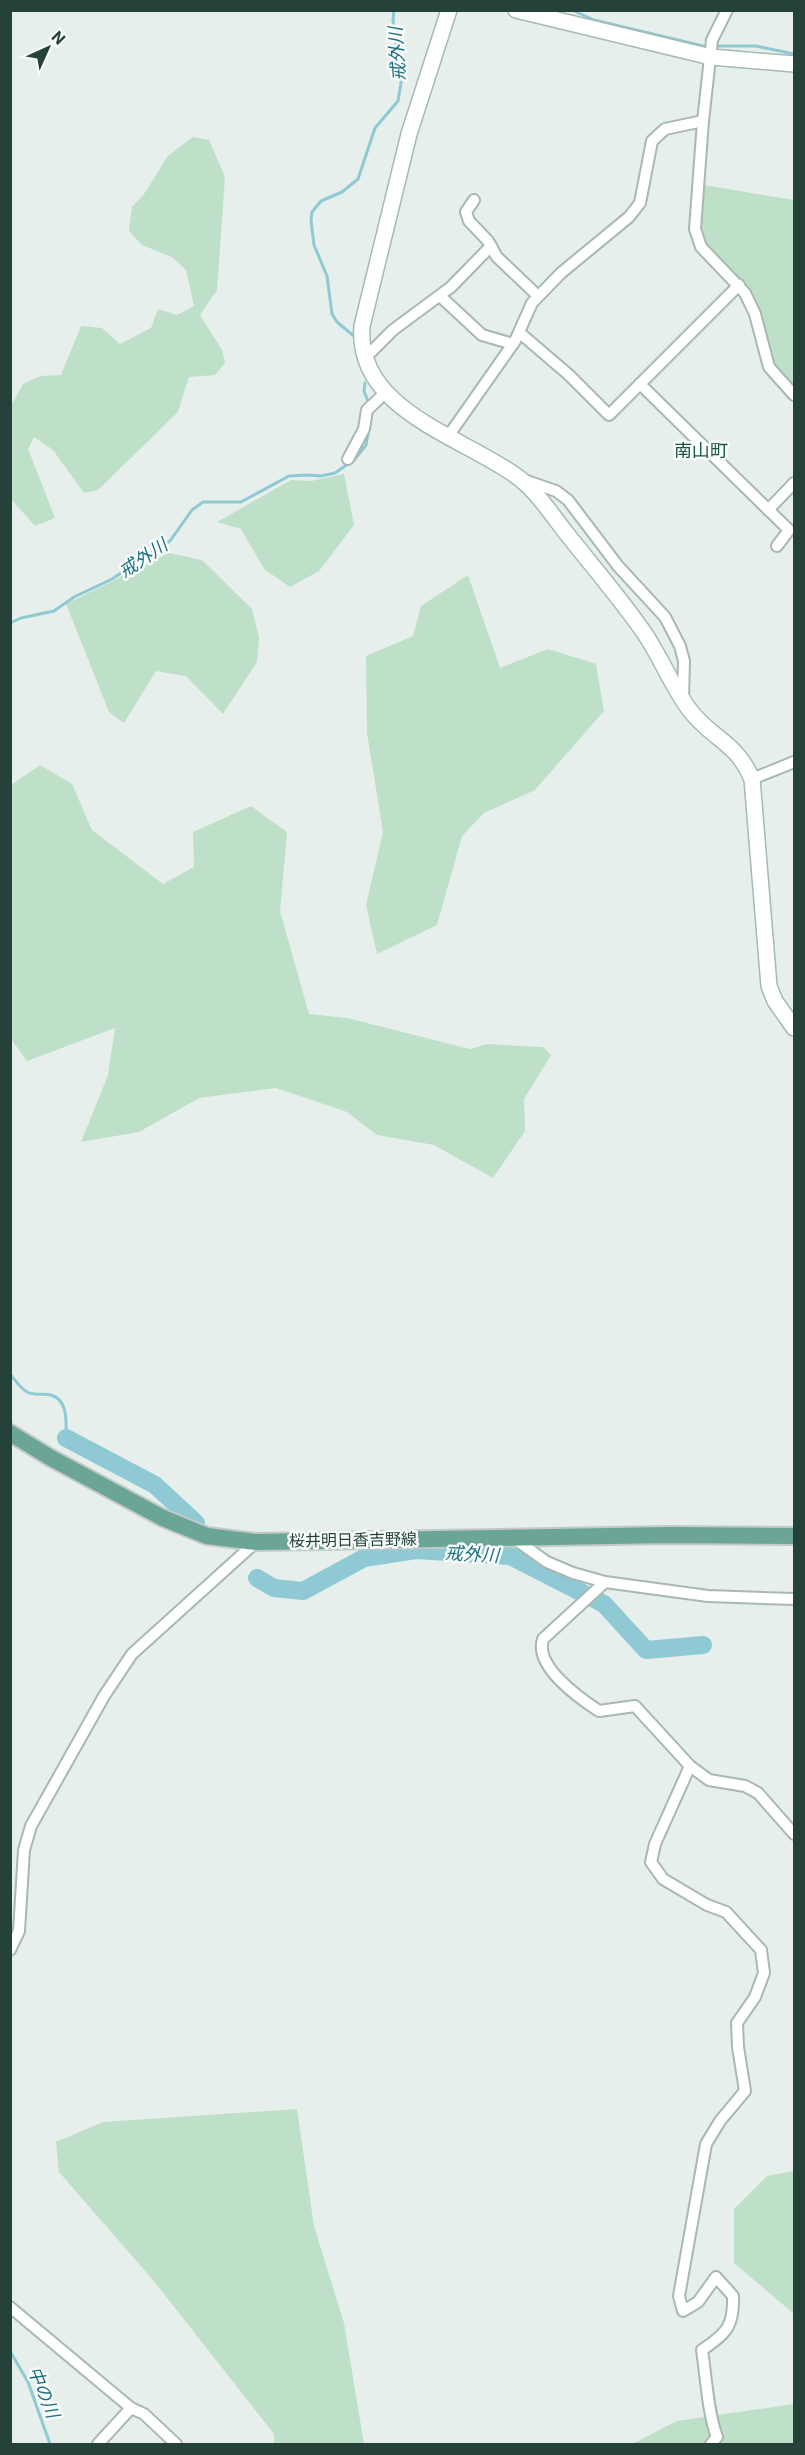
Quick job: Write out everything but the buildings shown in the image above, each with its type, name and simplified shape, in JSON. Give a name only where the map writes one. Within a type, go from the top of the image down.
[{"type":"main road","name":"桜井明日香吉野線","points":[[10,1432],[51,1458],[163,1518],[207,1536],[256,1542],[511,1537],[795,1536]]},
{"type":"street","points":[[449,10],[410,134],[362,326],[371,374],[385,393],[412,414],[521,479],[556,491],[568,500],[618,566],[660,611],[673,631],[684,661],[683,700]]},
{"type":"street","points":[[516,10],[711,57],[795,64]]},
{"type":"street","points":[[728,10],[712,40],[694,229],[701,247],[739,285],[755,314],[769,367],[795,395]]},
{"type":"street","points":[[449,435],[513,344],[520,333],[528,310],[538,296],[561,273],[636,210],[644,194],[649,149],[658,133],[665,129],[703,121]]},
{"type":"street","points":[[474,200],[466,212],[467,217],[497,257],[538,296]]},
{"type":"street","points":[[366,357],[393,330],[440,296],[491,246]]},
{"type":"street","points":[[520,333],[569,375],[609,415],[739,285]]},
{"type":"street","points":[[440,296],[482,335],[513,344]]},
{"type":"street","points":[[640,384],[789,530],[777,546]]},
{"type":"street","points":[[348,459],[364,429],[370,407],[385,393]]},
{"type":"street","points":[[521,479],[640,627],[683,700],[702,725],[732,747],[747,768],[752,779],[767,974],[775,1001],[795,1028]]},
{"type":"street","points":[[768,510],[795,483]]},
{"type":"street","points":[[752,779],[795,762]]},
{"type":"street","points":[[511,1537],[547,1562],[573,1573],[605,1582],[708,1596],[795,1599]]},
{"type":"street","points":[[10,1950],[19,1931],[24,1850],[31,1826],[104,1696],[132,1654],[256,1542]]},
{"type":"street","points":[[605,1582],[543,1639],[541,1646],[543,1659],[574,1692],[599,1711],[635,1706],[690,1766],[709,1780],[745,1786],[758,1793],[795,1834]]},
{"type":"street","points":[[690,1766],[655,1844],[651,1862],[663,1879],[707,1905],[726,1912],[760,1950],[764,1973],[755,1997],[737,2023],[738,2047],[745,2091],[720,2121],[706,2144],[679,2296],[683,2311],[698,2302],[716,2277],[733,2296],[734,2315],[723,2336],[702,2350],[711,2407],[710,2420],[717,2437],[711,2445]]},
{"type":"street","points":[[10,2307],[131,2408],[144,2414],[176,2445]]},
{"type":"street","points":[[98,2445],[131,2408]]},
{"type":"green space","points":[[193,137],[209,140],[225,177],[217,290],[200,315],[222,350],[225,363],[215,375],[189,377],[178,412],[98,490],[84,493],[53,450],[34,437],[28,449],[55,518],[35,526],[11,499],[11,406],[23,384],[40,376],[61,375],[81,326],[102,328],[120,344],[151,328],[158,309],[177,315],[194,306],[186,270],[172,257],[142,245],[129,231],[132,207],[144,194],[168,156]]},
{"type":"green space","points":[[704,185],[794,200],[794,388],[774,363],[754,297],[733,273],[703,246],[699,227]]},
{"type":"green space","points":[[344,474],[354,525],[319,571],[290,587],[264,569],[241,529],[217,522],[291,480],[311,481]]},
{"type":"green space","points":[[169,553],[202,560],[252,609],[259,637],[257,662],[223,714],[186,676],[156,671],[124,723],[109,712],[66,604]]},
{"type":"green space","points":[[468,575],[500,668],[548,649],[596,664],[604,711],[535,790],[484,813],[462,836],[437,925],[377,954],[366,905],[383,832],[367,733],[366,656],[413,636],[421,606]]},
{"type":"green space","points":[[40,765],[72,784],[92,830],[163,884],[194,867],[193,832],[251,806],[287,832],[280,911],[309,1014],[347,1018],[470,1049],[487,1044],[543,1047],[551,1055],[524,1099],[525,1131],[493,1178],[434,1145],[377,1135],[347,1112],[276,1088],[199,1098],[139,1132],[81,1142],[108,1075],[115,1028],[27,1061],[11,1039],[11,785]]},
{"type":"green space","points":[[297,2109],[314,2226],[344,2323],[364,2444],[274,2444],[274,2434],[153,2280],[59,2172],[56,2142],[103,2122]]},
{"type":"green space","points":[[794,2171],[794,2314],[734,2263],[734,2209],[767,2176]]},
{"type":"green space","points":[[794,2404],[794,2444],[632,2444],[677,2421]]},
{"type":"waterway","name":"戒外川","points":[[355,337],[337,322],[332,314],[327,276],[314,245],[312,212],[321,201],[342,192],[358,179],[375,128],[398,101],[401,83],[393,20],[394,10]]},
{"type":"waterway","name":"戒外川","points":[[572,10],[594,20],[703,46],[756,46],[794,54]]},
{"type":"waterway","name":"戒外川","points":[[365,383],[364,391],[369,404]]},
{"type":"waterway","name":"戒外川","points":[[10,623],[21,618],[54,611],[74,597],[112,579],[170,541],[192,510],[203,502],[241,502],[289,476],[321,476],[335,473],[355,459],[366,445],[369,428]]},
{"type":"waterway","name":"戒外川","points":[[10,1374],[27,1392],[51,1395],[61,1402],[66,1420],[66,1438]]},
{"type":"waterway","name":"戒外川","points":[[66,1438],[155,1485],[196,1523]]},
{"type":"waterway","name":"戒外川","points":[[257,1578],[274,1588],[303,1591],[364,1558],[416,1550],[510,1556],[604,1604],[646,1650],[703,1645]]},
{"type":"waterway","name":"中の川","points":[[10,2351],[28,2382],[50,2444]]},
{"type":"district","name":"南山町","points":[[701,450]]}]
